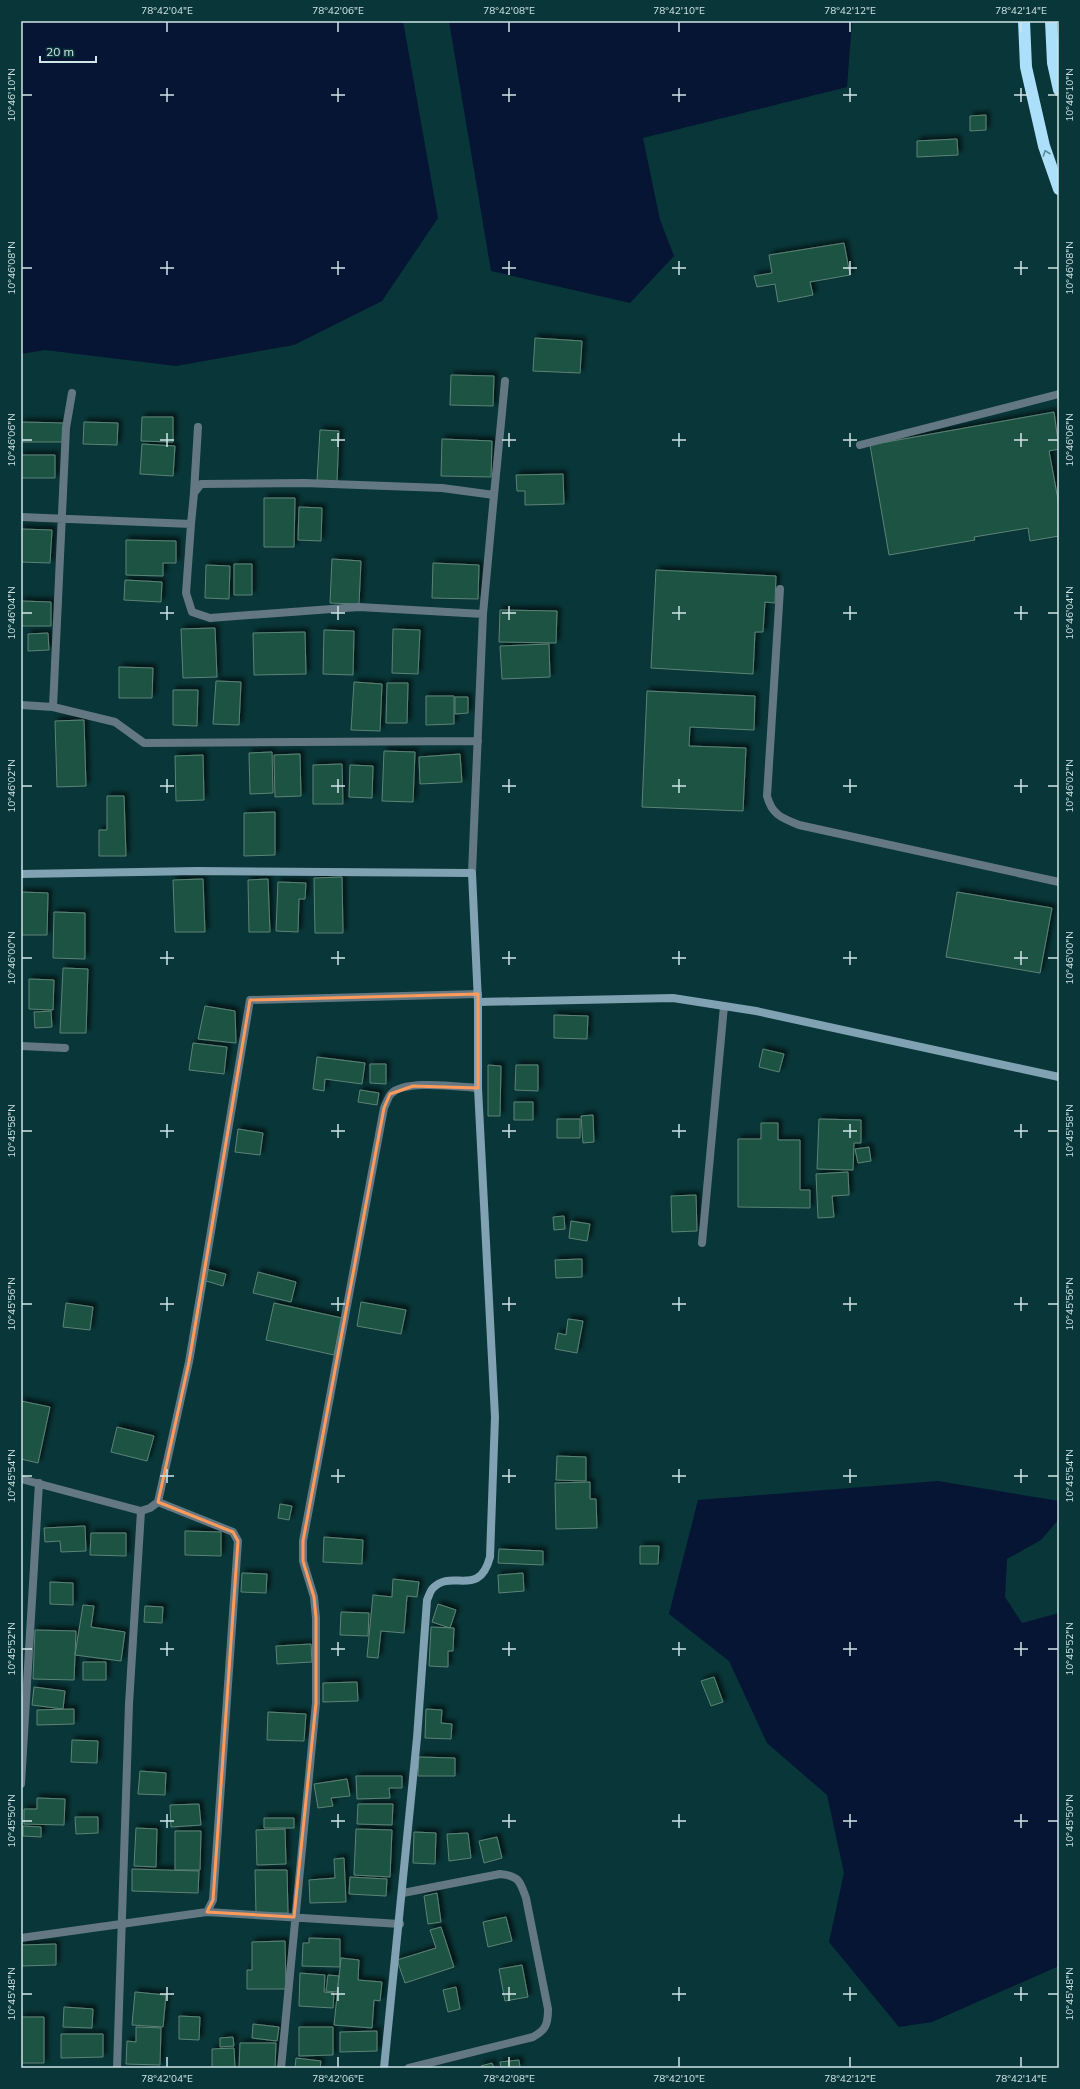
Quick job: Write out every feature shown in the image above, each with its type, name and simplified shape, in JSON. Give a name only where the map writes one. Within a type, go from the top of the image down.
[{"type":"highway","points":[[1024,21],[1026,67],[1044,146],[1059,189]]},
{"type":"highway","points":[[1051,21],[1053,63],[1059,90]]},
{"type":"street","points":[[384,2068],[403,1893],[417,1738],[427,1600],[433,1588],[443,1582],[477,1579],[486,1571],[490,1557],[494,1417],[478,1088],[478,998],[472,873],[483,614],[505,381]]},
{"type":"street","points":[[53,707],[66,428],[72,393]]},
{"type":"street","points":[[860,445],[1059,394]]},
{"type":"street","points":[[198,427],[186,593],[192,612],[210,618],[359,607],[483,614]]},
{"type":"street","points":[[194,493],[200,484],[304,482],[442,488],[494,495]]},
{"type":"street","points":[[21,517],[191,524]]},
{"type":"street","points":[[780,589],[767,796],[770,808],[781,818],[799,825],[1059,882]]},
{"type":"street","points":[[21,705],[53,707],[115,722],[144,743],[478,741]]},
{"type":"street","points":[[21,874],[198,871],[472,873]]},
{"type":"street","points":[[21,1479],[141,1511],[150,1508],[158,1502],[189,1362],[250,1000],[673,998],[724,1006],[1059,1077]]},
{"type":"street","points":[[702,1242],[724,1006]]},
{"type":"street","points":[[21,1046],[65,1048]]},
{"type":"street","points":[[281,2068],[294,1917],[309,1791],[316,1703],[316,1618],[314,1597],[303,1561],[302,1541],[384,1108],[390,1094],[398,1089],[413,1086],[478,1088]]},
{"type":"street","points":[[21,1784],[39,1483]]},
{"type":"street","points":[[158,1502],[233,1532],[238,1541],[213,1900],[207,1912]]},
{"type":"street","points":[[117,2068],[129,1704],[141,1511]]},
{"type":"street","points":[[403,1893],[500,1874],[512,1876],[516,1879],[520,1883],[526,1898],[548,2009],[548,2022],[543,2032],[533,2037],[409,2068]]},
{"type":"street","points":[[21,1938],[207,1912],[400,1924]]},
{"type":"highlighted area","points":[[478,994],[478,1088],[413,1086],[390,1094],[384,1108],[303,1541],[303,1561],[314,1597],[316,1618],[316,1703],[294,1917],[207,1912],[213,1900],[238,1541],[233,1532],[158,1502],[189,1362],[250,1000]]},
{"type":"water","points":[[21,21],[403,21],[438,218],[382,301],[294,345],[176,366],[45,350],[21,354]]},
{"type":"water","points":[[449,21],[852,21],[847,87],[643,138],[660,220],[674,256],[630,303],[491,271]]},
{"type":"water","points":[[938,1481],[1059,1501],[1059,1519],[1041,1540],[1007,1559],[1005,1597],[1022,1623],[1059,1613],[1059,1966],[932,2022],[899,2027],[829,1942],[844,1873],[827,1795],[767,1743],[729,1661],[669,1614],[698,1500]]},
{"type":"building","points":[[986,115],[986,130],[970,131],[970,116]]},
{"type":"building","points":[[957,139],[958,155],[917,157],[917,141]]},
{"type":"building","points":[[844,243],[850,275],[810,282],[813,295],[778,302],[775,284],[757,287],[754,276],[772,273],[769,255]]},
{"type":"building","points":[[535,338],[582,341],[580,373],[533,371]]},
{"type":"building","points":[[451,375],[494,376],[493,406],[450,405]]},
{"type":"building","points":[[1054,412],[1059,449],[1049,451],[1059,505],[1059,536],[1030,541],[1028,528],[974,537],[975,540],[889,555],[870,445]]},
{"type":"building","points":[[142,417],[173,417],[173,442],[141,441]]},
{"type":"building","points":[[21,422],[64,423],[63,442],[21,442]]},
{"type":"building","points":[[84,422],[118,423],[117,445],[83,444]]},
{"type":"building","points":[[320,430],[339,431],[337,482],[317,481]]},
{"type":"building","points":[[442,439],[492,441],[491,477],[441,476]]},
{"type":"building","points":[[142,444],[175,446],[173,476],[140,474]]},
{"type":"building","points":[[21,455],[55,455],[55,478],[21,478]]},
{"type":"building","points":[[563,474],[564,504],[525,505],[525,491],[517,491],[516,475]]},
{"type":"building","points":[[264,498],[295,498],[294,547],[264,547]]},
{"type":"building","points":[[299,507],[322,508],[321,541],[298,540]]},
{"type":"building","points":[[21,529],[52,530],[50,563],[21,562]]},
{"type":"building","points":[[126,540],[176,541],[176,563],[163,563],[163,576],[126,575]]},
{"type":"building","points":[[332,559],[361,561],[359,604],[330,603]]},
{"type":"building","points":[[433,563],[479,565],[478,599],[432,598]]},
{"type":"building","points":[[234,564],[252,564],[252,595],[234,595]]},
{"type":"building","points":[[206,565],[230,566],[229,599],[205,598]]},
{"type":"building","points":[[656,570],[776,576],[775,603],[765,602],[763,632],[755,632],[753,674],[651,668]]},
{"type":"building","points":[[125,580],[162,582],[161,602],[124,600]]},
{"type":"building","points":[[21,601],[51,602],[51,626],[21,626]]},
{"type":"building","points":[[500,610],[557,611],[556,643],[499,642]]},
{"type":"building","points":[[215,628],[217,677],[183,678],[181,629]]},
{"type":"building","points":[[393,629],[420,630],[418,674],[392,673]]},
{"type":"building","points":[[324,630],[354,631],[353,675],[323,674]]},
{"type":"building","points":[[305,632],[306,674],[254,675],[253,633]]},
{"type":"building","points":[[48,633],[49,650],[28,651],[28,634]]},
{"type":"building","points":[[549,644],[550,677],[502,679],[500,646]]},
{"type":"building","points":[[119,667],[153,668],[152,698],[119,698]]},
{"type":"building","points":[[216,681],[241,682],[239,725],[213,724]]},
{"type":"building","points":[[354,682],[382,684],[380,731],[351,730]]},
{"type":"building","points":[[387,683],[408,683],[407,723],[386,723]]},
{"type":"building","points":[[173,690],[198,690],[197,726],[173,725]]},
{"type":"building","points":[[647,691],[755,696],[754,730],[690,727],[689,746],[746,748],[743,811],[642,807]]},
{"type":"building","points":[[426,696],[454,696],[454,724],[426,725]]},
{"type":"building","points":[[455,697],[468,697],[468,713],[455,714]]},
{"type":"building","points":[[84,720],[86,786],[57,787],[55,721]]},
{"type":"building","points":[[384,751],[415,752],[413,802],[382,801]]},
{"type":"building","points":[[272,752],[273,793],[250,794],[249,753]]},
{"type":"building","points":[[300,754],[301,796],[275,797],[274,755]]},
{"type":"building","points":[[460,754],[462,782],[420,784],[419,757]]},
{"type":"building","points":[[203,755],[204,800],[176,801],[175,756]]},
{"type":"building","points":[[342,764],[343,804],[313,804],[313,765]]},
{"type":"building","points":[[350,765],[373,766],[372,798],[349,797]]},
{"type":"building","points":[[107,796],[124,796],[126,856],[99,856],[99,830],[107,830]]},
{"type":"building","points":[[275,812],[275,855],[244,856],[244,813]]},
{"type":"building","points":[[342,877],[343,933],[315,933],[314,878]]},
{"type":"building","points":[[203,879],[205,932],[175,932],[173,880]]},
{"type":"building","points":[[268,879],[270,932],[249,932],[248,880]]},
{"type":"building","points":[[278,882],[306,883],[305,899],[299,899],[298,932],[276,931]]},
{"type":"building","points":[[21,892],[48,893],[47,935],[21,935]]},
{"type":"building","points":[[957,892],[1052,908],[1040,973],[946,957]]},
{"type":"building","points":[[54,912],[85,913],[85,959],[53,958]]},
{"type":"building","points":[[63,968],[88,969],[86,1033],[60,1033]]},
{"type":"building","points":[[29,979],[54,980],[53,1010],[29,1009]]},
{"type":"building","points":[[205,1006],[235,1011],[236,1043],[198,1039]]},
{"type":"building","points":[[51,1011],[52,1027],[35,1028],[34,1012]]},
{"type":"building","points":[[554,1015],[588,1016],[587,1039],[554,1038]]},
{"type":"building","points":[[193,1043],[227,1047],[224,1074],[189,1070]]},
{"type":"building","points":[[763,1049],[784,1054],[779,1072],[759,1067]]},
{"type":"building","points":[[317,1057],[365,1063],[362,1084],[325,1079],[324,1091],[313,1089]]},
{"type":"building","points":[[370,1064],[386,1064],[386,1084],[370,1083]]},
{"type":"building","points":[[488,1065],[501,1066],[500,1116],[488,1116]]},
{"type":"building","points":[[516,1065],[538,1065],[538,1091],[515,1090]]},
{"type":"building","points":[[360,1090],[379,1093],[377,1105],[358,1102]]},
{"type":"building","points":[[514,1102],[533,1102],[533,1120],[514,1120]]},
{"type":"building","points":[[593,1115],[594,1142],[583,1143],[581,1116]]},
{"type":"building","points":[[557,1119],[580,1119],[580,1138],[557,1138]]},
{"type":"building","points":[[819,1119],[861,1120],[861,1143],[854,1143],[853,1170],[817,1169]]},
{"type":"building","points":[[761,1123],[778,1123],[778,1140],[800,1140],[800,1190],[810,1190],[810,1208],[738,1207],[738,1139],[761,1139]]},
{"type":"building","points":[[238,1129],[263,1133],[260,1155],[235,1152]]},
{"type":"building","points":[[869,1147],[871,1161],[858,1163],[855,1149]]},
{"type":"building","points":[[848,1172],[849,1195],[832,1196],[834,1217],[818,1218],[816,1174]]},
{"type":"building","points":[[696,1195],[697,1231],[672,1232],[671,1196]]},
{"type":"building","points":[[564,1216],[565,1229],[554,1230],[553,1217]]},
{"type":"building","points":[[571,1221],[590,1224],[587,1241],[569,1238]]},
{"type":"building","points":[[582,1259],[582,1277],[556,1278],[555,1260]]},
{"type":"building","points":[[206,1269],[226,1274],[223,1286],[203,1280]]},
{"type":"building","points":[[258,1272],[296,1282],[291,1302],[253,1293]]},
{"type":"building","points":[[361,1302],[406,1310],[401,1334],[357,1326]]},
{"type":"building","points":[[66,1303],[93,1307],[90,1330],[63,1327]]},
{"type":"building","points":[[274,1303],[342,1318],[334,1355],[266,1340]]},
{"type":"building","points":[[568,1319],[583,1321],[577,1353],[555,1349],[558,1333],[566,1335]]},
{"type":"building","points":[[21,1401],[50,1407],[38,1463],[21,1459]]},
{"type":"building","points":[[117,1427],[154,1436],[147,1461],[111,1452]]},
{"type":"building","points":[[557,1456],[586,1457],[586,1481],[556,1480]]},
{"type":"building","points":[[590,1482],[590,1499],[596,1499],[597,1528],[556,1529],[555,1483]]},
{"type":"building","points":[[280,1504],[292,1506],[289,1520],[278,1518]]},
{"type":"building","points":[[85,1526],[86,1551],[61,1552],[60,1541],[45,1542],[44,1528]]},
{"type":"building","points":[[185,1531],[221,1532],[221,1556],[185,1555]]},
{"type":"building","points":[[91,1533],[126,1533],[126,1556],[90,1555]]},
{"type":"building","points":[[324,1537],[363,1540],[362,1564],[323,1562]]},
{"type":"building","points":[[640,1546],[659,1546],[658,1564],[640,1564]]},
{"type":"building","points":[[499,1549],[543,1551],[543,1565],[498,1563]]},
{"type":"building","points":[[242,1573],[267,1574],[266,1593],[241,1592]]},
{"type":"building","points":[[523,1573],[524,1591],[499,1593],[498,1575]]},
{"type":"building","points":[[393,1579],[419,1582],[417,1597],[407,1596],[404,1633],[381,1631],[378,1658],[367,1657],[373,1595],[392,1597]]},
{"type":"building","points":[[50,1582],[73,1583],[73,1605],[50,1604]]},
{"type":"building","points":[[438,1604],[456,1610],[450,1628],[432,1622]]},
{"type":"building","points":[[83,1605],[94,1606],[91,1627],[125,1632],[121,1661],[75,1655]]},
{"type":"building","points":[[145,1606],[163,1607],[162,1623],[144,1622]]},
{"type":"building","points":[[341,1612],[369,1613],[368,1636],[340,1635]]},
{"type":"building","points":[[431,1627],[454,1628],[453,1651],[448,1651],[448,1667],[429,1666]]},
{"type":"building","points":[[35,1630],[76,1631],[74,1680],[33,1679]]},
{"type":"building","points":[[311,1644],[312,1662],[277,1664],[276,1646]]},
{"type":"building","points":[[83,1662],[106,1662],[106,1680],[83,1680]]},
{"type":"building","points":[[714,1677],[723,1702],[711,1706],[701,1681]]},
{"type":"building","points":[[357,1682],[358,1701],[323,1702],[323,1683]]},
{"type":"building","points":[[34,1687],[65,1691],[63,1709],[32,1705]]},
{"type":"building","points":[[74,1709],[74,1724],[37,1725],[37,1710]]},
{"type":"building","points":[[426,1709],[442,1710],[441,1723],[452,1724],[451,1739],[425,1738]]},
{"type":"building","points":[[268,1712],[306,1714],[304,1741],[267,1740]]},
{"type":"building","points":[[72,1740],[98,1741],[97,1763],[71,1762]]},
{"type":"building","points":[[419,1757],[455,1758],[455,1776],[418,1776]]},
{"type":"building","points":[[140,1771],[166,1773],[165,1795],[138,1794]]},
{"type":"building","points":[[356,1776],[402,1776],[402,1788],[389,1788],[390,1798],[357,1799]]},
{"type":"building","points":[[347,1779],[350,1796],[331,1798],[333,1806],[318,1808],[314,1784]]},
{"type":"building","points":[[37,1798],[65,1799],[64,1825],[24,1824],[24,1809],[37,1809]]},
{"type":"building","points":[[199,1804],[201,1825],[171,1827],[170,1805]]},
{"type":"building","points":[[358,1804],[393,1804],[392,1825],[357,1824]]},
{"type":"building","points":[[75,1817],[98,1817],[98,1833],[76,1834]]},
{"type":"building","points":[[264,1818],[294,1818],[294,1828],[264,1828]]},
{"type":"building","points":[[23,1826],[41,1827],[41,1837],[23,1836]]},
{"type":"building","points":[[136,1828],[157,1829],[156,1867],[134,1866]]},
{"type":"building","points":[[285,1829],[286,1864],[257,1865],[256,1830]]},
{"type":"building","points":[[356,1829],[392,1830],[390,1877],[354,1875]]},
{"type":"building","points":[[175,1831],[201,1831],[200,1870],[175,1870]]},
{"type":"building","points":[[414,1832],[436,1833],[435,1864],[413,1863]]},
{"type":"building","points":[[468,1833],[471,1858],[449,1861],[447,1834]]},
{"type":"building","points":[[497,1837],[502,1858],[484,1863],[479,1841]]},
{"type":"building","points":[[344,1858],[346,1902],[310,1903],[309,1880],[335,1878],[334,1859]]},
{"type":"building","points":[[132,1869],[199,1871],[198,1893],[132,1891]]},
{"type":"building","points":[[255,1870],[287,1870],[288,1913],[256,1913]]},
{"type":"building","points":[[350,1877],[387,1879],[386,1896],[349,1894]]},
{"type":"building","points":[[437,1893],[441,1922],[428,1924],[424,1896]]},
{"type":"building","points":[[506,1917],[512,1941],[488,1947],[483,1922]]},
{"type":"building","points":[[441,1927],[454,1967],[405,1983],[397,1960],[436,1948],[430,1930]]},
{"type":"building","points":[[309,1938],[340,1939],[340,1967],[302,1966],[303,1943],[309,1943]]},
{"type":"building","points":[[285,1941],[286,1989],[247,1989],[247,1970],[252,1970],[252,1942]]},
{"type":"building","points":[[56,1944],[56,1965],[21,1966],[21,1945]]},
{"type":"building","points":[[341,1958],[359,1960],[358,1980],[382,1982],[380,2001],[374,2000],[372,2028],[334,2025]]},
{"type":"building","points":[[522,1965],[528,1997],[505,2001],[499,1969]]},
{"type":"building","points":[[300,1973],[325,1975],[324,1992],[334,1993],[333,2008],[299,2006]]},
{"type":"building","points":[[328,1975],[339,1976],[337,1992],[326,1991]]},
{"type":"building","points":[[456,1987],[460,2009],[448,2012],[443,1990]]},
{"type":"building","points":[[135,1992],[166,1995],[163,2027],[132,2025]]},
{"type":"building","points":[[64,2007],[93,2009],[92,2028],[63,2027]]},
{"type":"building","points":[[179,2016],[200,2017],[199,2040],[179,2039]]},
{"type":"building","points":[[21,2017],[44,2017],[44,2063],[21,2063]]},
{"type":"building","points":[[253,2024],[279,2027],[277,2041],[252,2038]]},
{"type":"building","points":[[136,2027],[161,2028],[160,2065],[126,2064],[127,2041],[136,2042]]},
{"type":"building","points":[[299,2027],[333,2027],[333,2055],[299,2056]]},
{"type":"building","points":[[377,2031],[377,2051],[340,2052],[340,2032]]},
{"type":"building","points":[[61,2034],[103,2034],[103,2057],[61,2058]]},
{"type":"building","points":[[233,2037],[234,2046],[220,2047],[220,2038]]},
{"type":"building","points":[[240,2043],[276,2043],[275,2068],[239,2068]]},
{"type":"building","points":[[234,2048],[235,2068],[212,2068],[212,2049]]},
{"type":"building","points":[[296,2058],[321,2061],[320,2068],[295,2068]]},
{"type":"building","points":[[519,2060],[520,2068],[501,2068],[500,2062]]},
{"type":"building","points":[[492,2063],[494,2068],[481,2068],[481,2066]]}]
